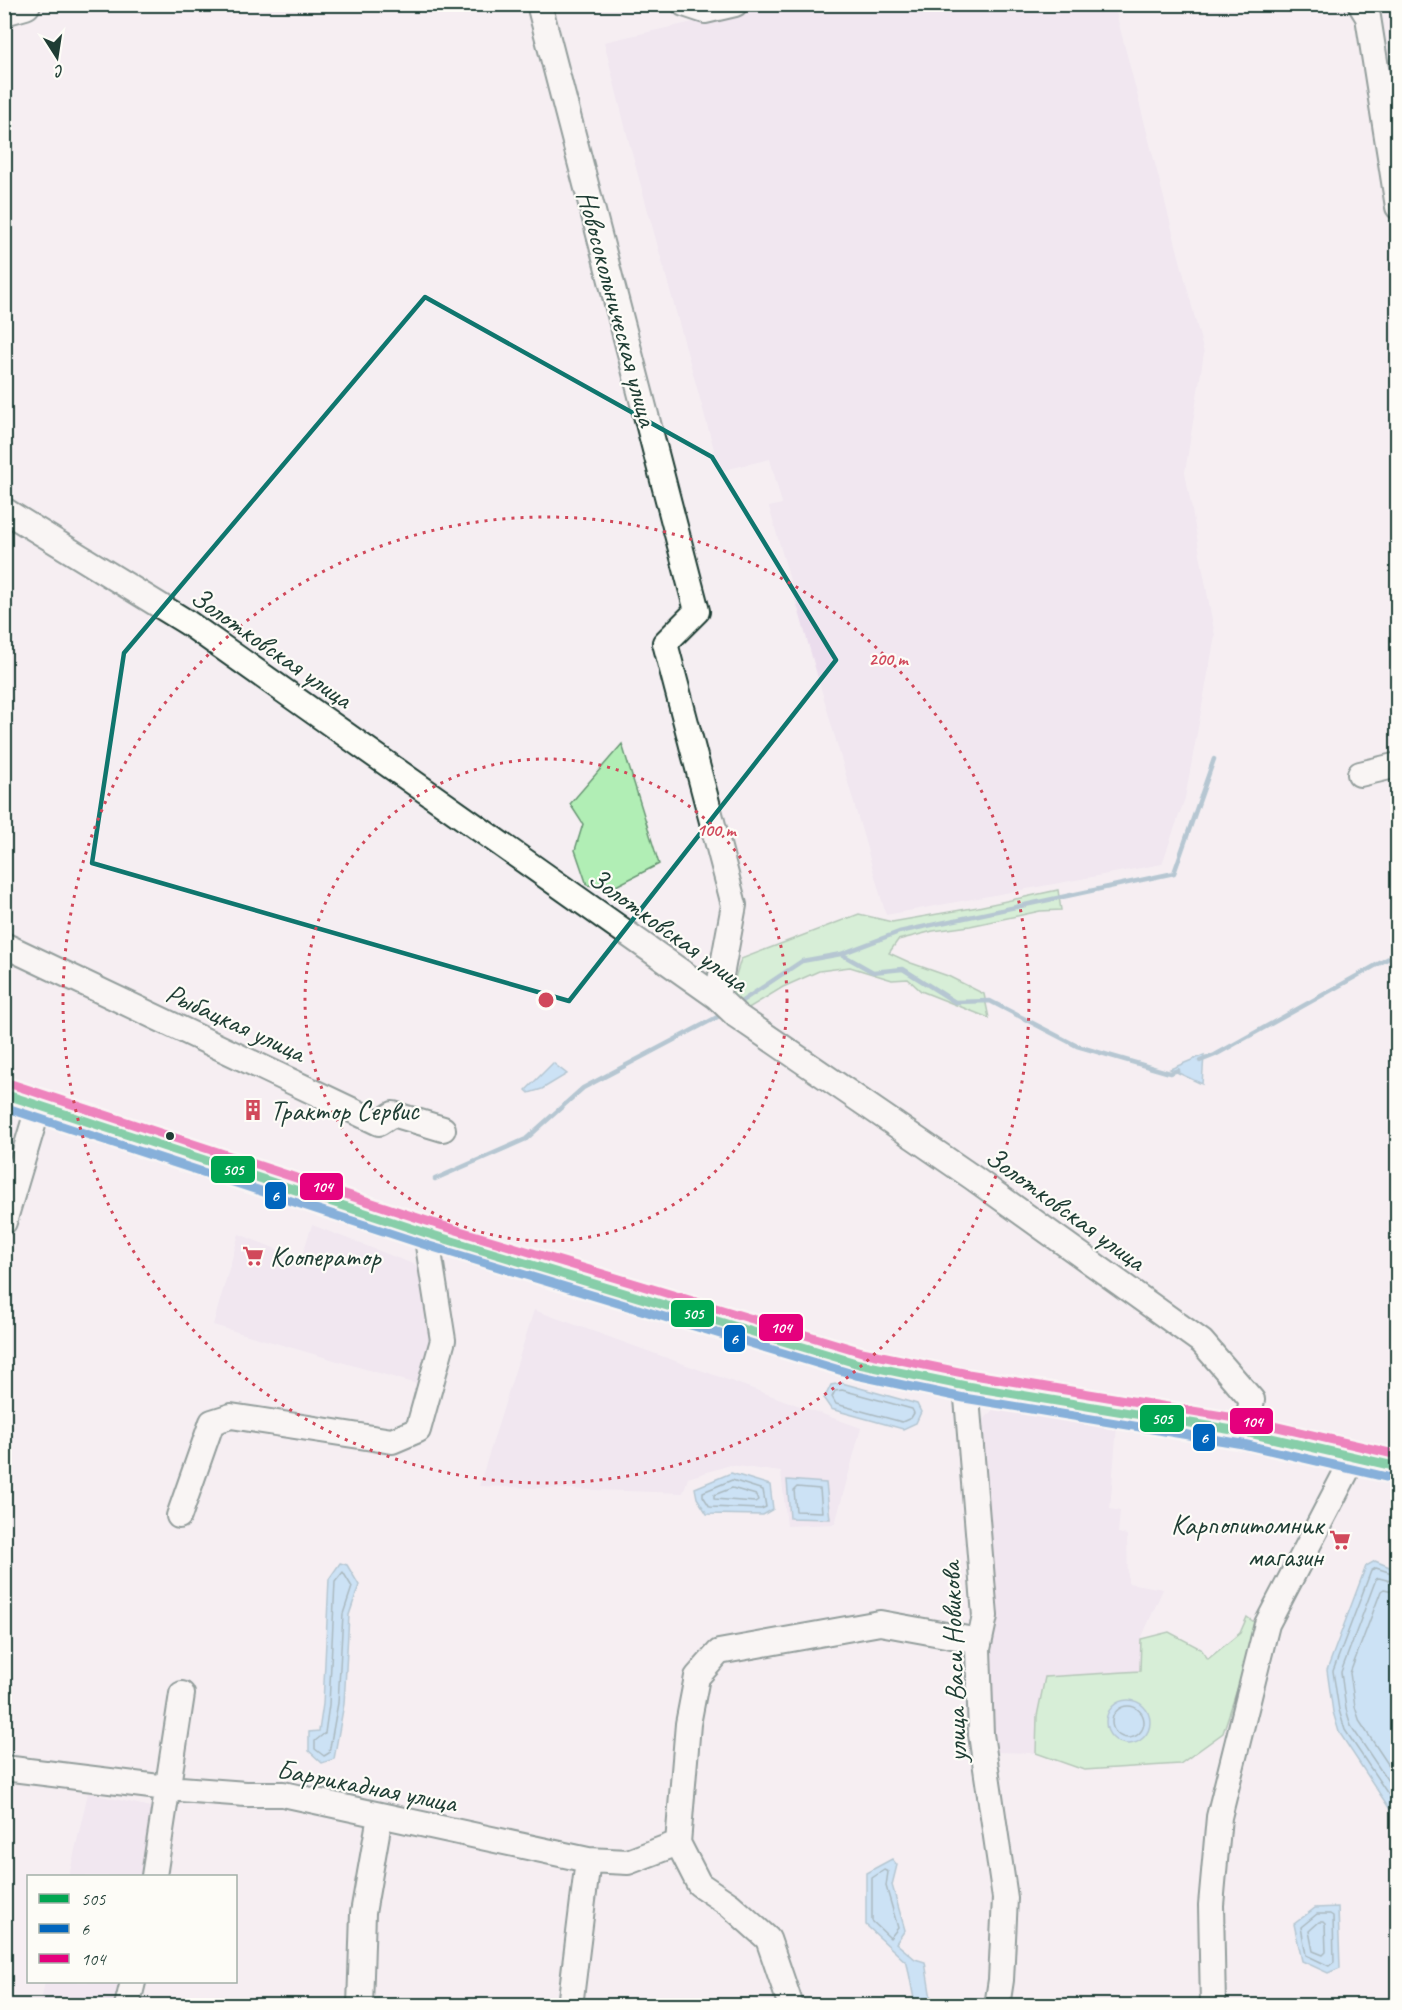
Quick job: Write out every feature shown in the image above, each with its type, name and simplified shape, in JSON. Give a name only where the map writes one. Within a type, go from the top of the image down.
[{"type":"main road","points":[[4,10],[25,4]]},
{"type":"main road","points":[[4,1094],[426,1233],[859,1364],[966,1386],[1245,1432],[1398,1467]]},
{"type":"street","name":"Новосокольническая улица","points":[[539,4],[697,610],[665,643],[734,905],[725,1005]]},
{"type":"street","points":[[684,4],[705,11],[735,4]]},
{"type":"street","points":[[1360,4],[1368,17],[1398,207]]},
{"type":"street","name":"Золотковская улица","points":[[4,510],[188,623],[1202,1342],[1252,1400],[1245,1432]]},
{"type":"street","points":[[1360,774],[1398,765]]},
{"type":"street","name":"Рыбацкая улица","points":[[4,945],[379,1123],[393,1114],[443,1129]]},
{"type":"street","points":[[4,1222],[39,1105]]},
{"type":"street","points":[[179,1516],[212,1422],[231,1416],[392,1441],[418,1430],[444,1340],[426,1233]]},
{"type":"street","name":"улица Васи Новикова","points":[[966,1386],[985,1616],[979,1641],[981,1734],[1005,1898],[1002,1980],[997,2006]]},
{"type":"street","points":[[1213,2006],[1211,1905],[1220,1817],[1267,1624],[1354,1457]]},
{"type":"street","points":[[791,2006],[768,1939],[730,1905],[699,1884],[678,1843],[688,1724],[697,1677],[719,1652],[880,1623],[979,1641]]},
{"type":"street","points":[[154,1875],[182,1694]]},
{"type":"street","name":"Баррикадная улица","points":[[4,1768],[167,1788],[246,1794],[283,1794],[588,1860],[628,1862],[678,1843]]},
{"type":"street","points":[[360,2006],[363,1913],[380,1816]]},
{"type":"street","points":[[570,2006],[588,1860]]},
{"type":"street","points":[[127,2006],[133,1983]]},
{"type":"highlighted area","points":[[425,297],[712,457],[836,660],[569,1001],[92,863],[124,653]]},
{"type":"shaded area","points":[[769,5],[1114,5],[1204,353],[1185,472],[1215,636],[1185,798],[1162,864],[886,915],[769,507],[782,504],[770,459],[720,471],[630,146],[604,42]]},
{"type":"shaded area","points":[[312,1225],[426,1269],[433,1341],[417,1384],[213,1325],[239,1234],[301,1259]]},
{"type":"shaded area","points":[[534,1310],[861,1428],[835,1524],[787,1526],[781,1472],[730,1465],[688,1478],[683,1493],[479,1486]]},
{"type":"shaded area","points":[[996,1406],[1117,1426],[1110,1509],[1120,1511],[1118,1533],[1127,1535],[1128,1583],[1163,1589],[1141,1639],[1140,1671],[1037,1716],[1036,1753],[992,1752],[982,1422]]},
{"type":"shaded area","points":[[88,1793],[164,1810],[148,1875],[69,1875]]},
{"type":"shaded area","points":[[45,1983],[125,1983],[119,2005],[40,2006]]},
{"type":"green space","points":[[622,744],[659,864],[612,888],[587,885],[575,850],[583,824],[570,804]]},
{"type":"green space","points":[[1058,890],[1061,910],[1040,911],[970,926],[933,931],[898,940],[889,953],[948,976],[984,994],[989,1018],[921,991],[908,979],[892,980],[850,967],[819,971],[783,987],[742,1012],[729,997],[741,959],[859,914],[892,922]]},
{"type":"green space","points":[[1247,1617],[1258,1625],[1223,1733],[1180,1764],[1084,1770],[1036,1753],[1037,1716],[1045,1677],[1140,1671],[1141,1639],[1169,1632],[1201,1649],[1208,1659],[1240,1633]]},
{"type":"water","points":[[1204,1055],[1202,1084],[1170,1069]]},
{"type":"water","points":[[553,1063],[567,1074],[542,1089],[529,1093],[526,1090]]},
{"type":"water","points":[[842,1383],[917,1404],[921,1412],[916,1423],[903,1429],[831,1409],[824,1399],[831,1385]]},
{"type":"water","points":[[731,1473],[770,1485],[773,1509],[763,1515],[707,1514],[697,1498],[695,1488]]},
{"type":"water","points":[[787,1480],[826,1483],[830,1519],[790,1518]]},
{"type":"water","points":[[1375,1561],[1397,1570],[1397,1820],[1339,1732],[1333,1712],[1327,1670],[1366,1566]]},
{"type":"water","points":[[340,1563],[347,1565],[359,1585],[349,1615],[344,1704],[334,1759],[322,1763],[309,1751],[309,1732],[319,1731],[323,1704],[329,1579]]},
{"type":"water","points":[[1128,1700],[1137,1701],[1144,1706],[1149,1713],[1149,1731],[1144,1738],[1137,1743],[1128,1744],[1119,1743],[1112,1738],[1107,1731],[1106,1722],[1107,1713],[1112,1706],[1119,1701]]},
{"type":"water","points":[[892,1859],[897,1865],[892,1885],[905,1930],[896,1943],[915,1959],[925,1962],[932,2005],[918,2005],[914,1999],[907,1963],[866,1925],[866,1873]]},
{"type":"water","points":[[1338,1907],[1340,1968],[1328,1973],[1302,1961],[1294,1924],[1315,1908]]},
{"type":"waterway","points":[[841,954],[899,932],[1174,873],[1214,759]]},
{"type":"waterway","points":[[1200,1061],[1215,1055],[1398,953]]},
{"type":"waterway","points":[[736,1005],[802,961],[841,954],[873,972],[903,969],[955,1002],[990,1001],[1077,1046],[1170,1073],[1178,1070]]},
{"type":"waterway","points":[[435,1179],[526,1139],[583,1088],[725,1013]]},
{"type":"transit line","name":"104","points":[[8,1083],[430,1222],[862,1352],[968,1374],[1247,1420],[1398,1455]]},
{"type":"transit line","name":"505","points":[[4,1094],[426,1233],[859,1364],[966,1386],[1245,1432],[1398,1467]]},
{"type":"transit line","name":"6","points":[[4,1107],[423,1244],[856,1375],[964,1398],[1243,1444],[1395,1479]]},
{"type":"place","name":"Трактор Сервис","points":[[253,1110]]},
{"type":"place","name":"Кооператор","points":[[253,1256]]},
{"type":"place","name":"Карпопитомник магазин","points":[[1340,1540]]}]
